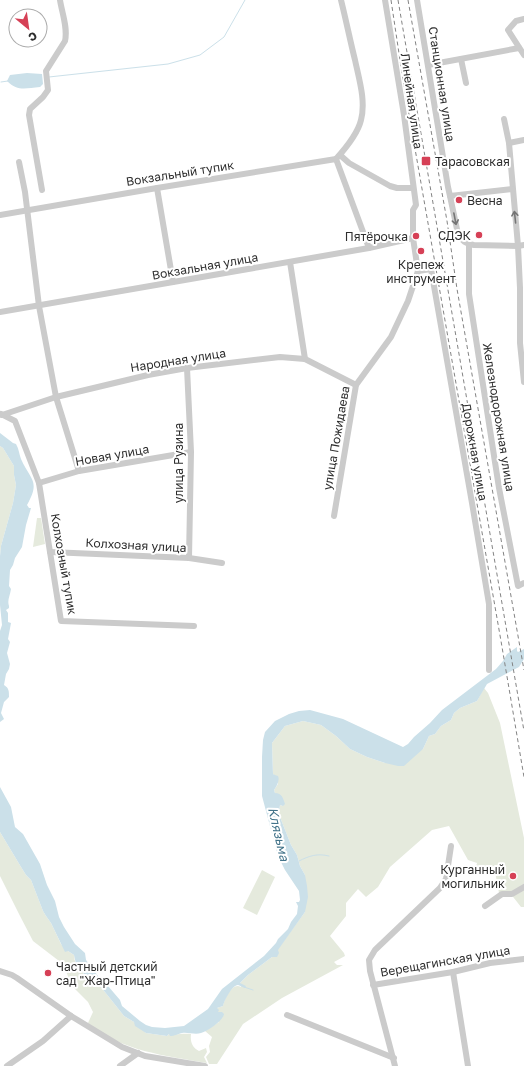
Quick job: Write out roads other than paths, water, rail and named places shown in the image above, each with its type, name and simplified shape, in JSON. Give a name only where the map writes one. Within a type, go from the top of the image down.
[{"type":"street","points":[[42,190],[29,115],[30,109],[48,90],[46,71],[65,40],[65,26],[60,0]]},
{"type":"street","points":[[338,157],[357,130],[361,120],[363,106],[358,75],[341,0]]},
{"type":"street","name":"Линейная улица","points":[[385,0],[403,108],[416,205],[413,210],[413,238]]},
{"type":"street","name":"Станционная улица","points":[[417,0],[448,188],[458,234],[466,242]]},
{"type":"street","points":[[524,19],[516,21],[508,30],[524,55]]},
{"type":"street","points":[[428,65],[519,48]]},
{"type":"street","points":[[461,59],[466,83]]},
{"type":"street","points":[[504,119],[509,143],[512,189],[521,246],[520,288],[524,382]]},
{"type":"street","points":[[509,143],[524,140]]},
{"type":"street","points":[[338,157],[390,186],[397,188],[413,188]]},
{"type":"street","points":[[338,157],[369,248]]},
{"type":"street","name":"Вокзальный тупик","points":[[0,215],[338,157]]},
{"type":"street","points":[[19,162],[25,192],[39,306],[56,397],[79,471]]},
{"type":"street","points":[[157,188],[173,282]]},
{"type":"street","points":[[450,196],[512,189]]},
{"type":"street","name":"Вокзальная улица","points":[[0,312],[369,248],[413,238]]},
{"type":"street","name":"улица Пожидаева","points":[[334,516],[356,385],[391,336],[408,301],[418,271],[413,238]]},
{"type":"street","points":[[466,242],[521,246]]},
{"type":"street","name":"Железнодорожная улица","points":[[466,242],[469,272],[469,294],[499,488],[518,586],[524,583]]},
{"type":"street","points":[[290,262],[305,358]]},
{"type":"street","name":"Дорожная улица","points":[[418,271],[431,269],[484,573],[488,604],[490,640],[489,670]]},
{"type":"street","name":"Народная улица","points":[[1,414],[56,397],[148,375],[186,368],[280,357],[305,358],[356,385]]},
{"type":"street","name":"улица Рузина","points":[[186,368],[191,452],[189,558]]},
{"type":"street","name":"Колхозный тупик","points":[[1,414],[15,421],[39,483],[61,621],[194,626]]},
{"type":"street","name":"Новая улица","points":[[39,483],[79,471],[191,452]]},
{"type":"street","name":"Колхозная улица","points":[[50,552],[189,558],[222,563]]},
{"type":"street","name":"Верещагинская улица","points":[[451,846],[446,879],[440,888],[375,950],[370,960],[370,971],[374,986],[524,959]]},
{"type":"street","points":[[485,906],[502,894],[512,894],[524,887]]},
{"type":"street","points":[[0,971],[17,978],[71,1016],[122,1047],[151,1057],[202,1066]]},
{"type":"street","points":[[454,972],[468,1066]]},
{"type":"street","points":[[374,986],[395,1066]]},
{"type":"street","points":[[287,1015],[394,1058]]},
{"type":"street","points":[[7,1066],[43,1041],[71,1016]]},
{"type":"street","points":[[120,1066],[138,1053]]},
{"type":"water","points":[[27,73],[42,74],[43,84],[40,87],[19,88],[7,81],[10,75]]},
{"type":"water","points":[[0,433],[16,444],[24,466],[31,476],[34,485],[27,505],[31,508],[22,547],[10,570],[9,586],[11,589],[8,600],[9,608],[6,610],[8,613],[8,622],[11,623],[8,639],[10,642],[7,653],[10,664],[4,685],[7,687],[9,697],[4,702],[1,713],[4,719],[0,722],[0,631],[2,625],[0,605],[0,556],[1,546],[13,503],[16,485],[14,466],[3,448],[0,446]]},
{"type":"water","name":"Клязьма","points":[[517,647],[518,652],[524,649],[524,659],[519,667],[487,684],[477,701],[460,708],[454,713],[451,720],[441,726],[435,734],[429,736],[423,749],[404,766],[385,763],[350,749],[321,725],[303,721],[285,726],[272,743],[273,774],[278,776],[279,779],[274,790],[275,793],[282,796],[284,800],[285,804],[283,806],[280,805],[280,817],[305,875],[308,897],[305,912],[278,950],[279,953],[277,957],[272,957],[248,975],[240,983],[246,986],[245,988],[238,985],[231,990],[223,1006],[217,1008],[219,1010],[218,1012],[222,1012],[224,1014],[223,1017],[218,1023],[204,1032],[196,1034],[182,1033],[173,1036],[170,1036],[169,1034],[167,1036],[146,1033],[135,1026],[134,1022],[124,1016],[91,976],[90,984],[87,976],[76,964],[74,955],[68,951],[65,952],[51,923],[43,911],[31,880],[26,875],[0,832],[0,787],[11,807],[15,827],[23,834],[40,864],[64,927],[75,944],[85,953],[86,960],[98,976],[120,1000],[122,1006],[146,1025],[165,1028],[184,1026],[208,1009],[222,989],[264,956],[288,929],[297,914],[298,906],[296,902],[299,902],[300,900],[299,891],[285,870],[278,856],[262,796],[262,757],[265,732],[275,721],[289,714],[310,710],[343,719],[403,747],[408,744],[442,710],[496,669],[507,654]]},
{"type":"waterway","points":[[49,77],[168,64],[200,55],[224,37],[245,0]]},
{"type":"waterway","points":[[1,82],[8,81]]},
{"type":"waterway","name":"Клязьма","points":[[299,861],[313,856],[329,856]]},
{"type":"waterway","points":[[244,987],[253,990]]},
{"type":"railway","points":[[391,0],[403,80],[524,777]]},
{"type":"railway","points":[[398,0],[524,731]]},
{"type":"railway","points":[[408,0],[524,670]]},
{"type":"place","name":"Тарасовская","points":[[426,161]]},
{"type":"place","name":"Весна","points":[[459,200]]},
{"type":"place","name":"СДЭК","points":[[479,235]]},
{"type":"place","name":"Пятёрочка","points":[[416,236]]},
{"type":"place","name":"Крепеж инструмент","points":[[421,251]]},
{"type":"place","name":"Курганный могильник","points":[[513,876]]},
{"type":"place","name":"Частный детский сад \"Жар-Птица\"","points":[[48,973]]}]
